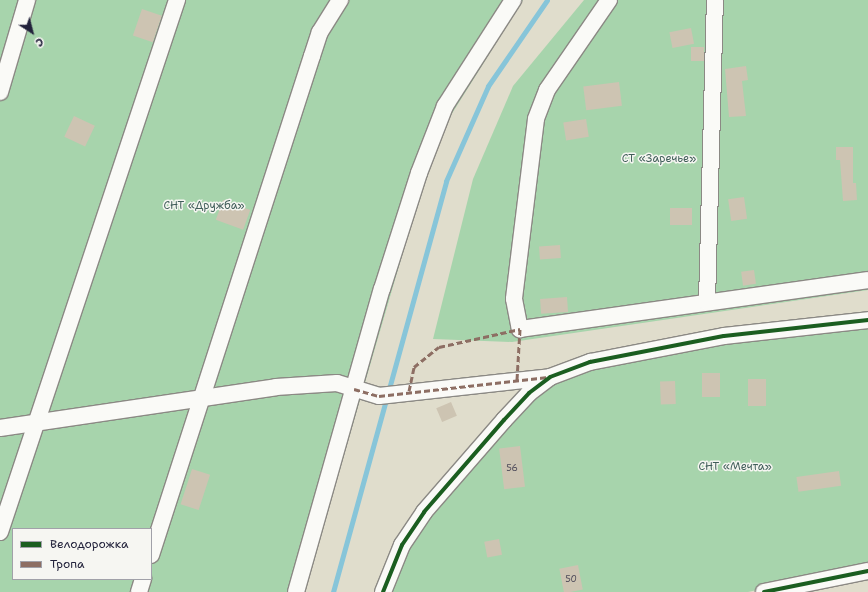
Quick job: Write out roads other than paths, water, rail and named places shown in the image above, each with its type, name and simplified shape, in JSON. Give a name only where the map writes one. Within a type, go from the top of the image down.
[{"type":"street","points":[[0,92],[27,0]]},
{"type":"street","points":[[0,532],[177,0]]},
{"type":"street","points":[[152,552],[320,32],[340,0]]},
{"type":"street","points":[[296,592],[414,187],[445,106],[514,0]]},
{"type":"street","points":[[609,0],[547,90],[536,119],[514,299],[520,329],[868,280]]},
{"type":"street","points":[[707,302],[715,0]]},
{"type":"street","points":[[0,428],[203,396],[276,387],[337,383],[379,396],[550,377],[590,362],[724,336],[868,320]]},
{"type":"street","points":[[383,592],[402,546],[424,512],[504,420],[550,377]]},
{"type":"street","points":[[764,592],[868,571]]},
{"type":"street","points":[[139,592],[143,580]]},
{"type":"waterway","points":[[333,592],[446,181],[488,86],[547,0]]},
{"type":"park label","name":"СТ «Заречье»","points":[[659,159]]},
{"type":"park label","name":"СНТ «Дружба»","points":[[204,206]]},
{"type":"park label","name":"СНТ «Мечта»","points":[[735,467]]}]
